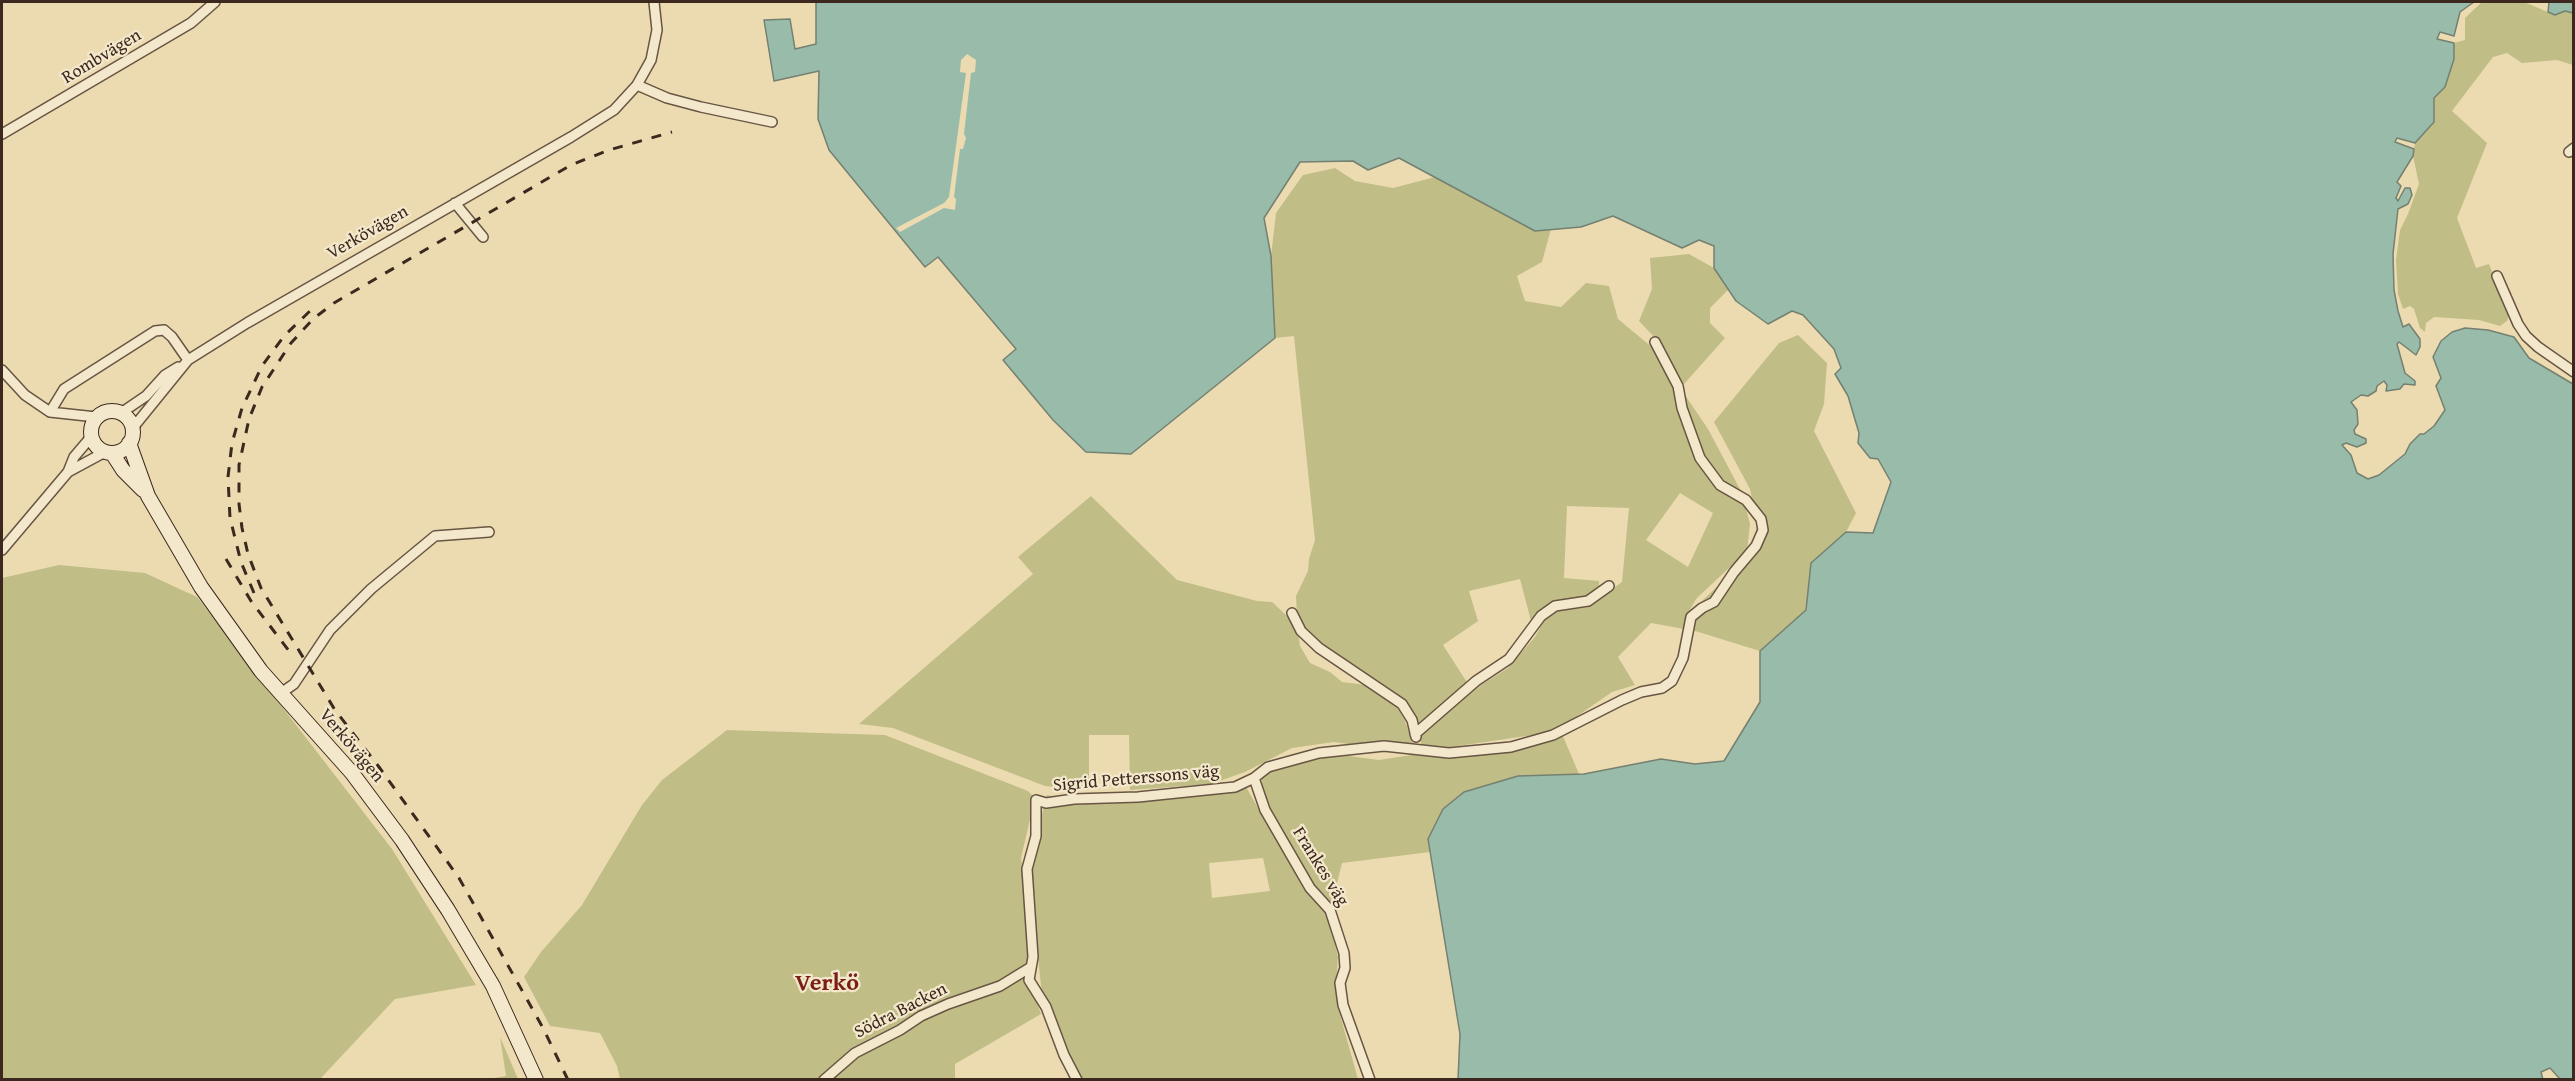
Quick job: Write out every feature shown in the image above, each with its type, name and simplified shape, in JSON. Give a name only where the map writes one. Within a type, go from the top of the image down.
[{"type":"main road","points":[[96,417],[108,411],[121,413]]},
{"type":"main road","name":"Verkövägen","points":[[121,413],[129,420],[131,436],[148,496],[222,619],[281,693],[352,772],[402,840],[448,910],[493,986],[536,1080]]},
{"type":"main road","name":"Verkövägen","points":[[91,437],[91,426],[96,417]]},
{"type":"main road","name":"Verkövägen","points":[[108,452],[122,450],[131,436]]},
{"type":"main road","points":[[91,437],[96,446],[108,452],[148,496]]},
{"type":"street","name":"Rombvägen","points":[[2,134],[192,23],[215,2]]},
{"type":"street","name":"Verkövägen","points":[[131,436],[188,360],[614,110],[638,85],[651,60],[657,30],[654,2]]},
{"type":"street","points":[[638,85],[667,98],[772,122]]},
{"type":"street","points":[[455,203],[483,237]]},
{"type":"street","points":[[2497,276],[2518,324],[2526,336],[2574,372]]},
{"type":"street","points":[[50,412],[64,389],[155,331],[164,330],[172,337],[188,360],[121,413]]},
{"type":"street","name":"Sigrid Petterssons väg","points":[[1032,967],[1034,957],[1027,869],[1036,836],[1036,800],[1046,803],[1074,799],[1138,797],[1235,787],[1254,778],[1268,767],[1319,753],[1384,746],[1449,753],[1511,747],[1553,735],[1622,700],[1641,692],[1662,688],[1677,674],[1691,617],[1714,602],[1734,572],[1756,546],[1763,530],[1761,519],[1746,500],[1720,485],[1700,458],[1682,408],[1678,386],[1655,342]]},
{"type":"street","points":[[2,370],[26,395],[50,412],[96,417]]},
{"type":"street","name":"Verkövägen","points":[[2,550],[68,472],[74,457],[91,437]]},
{"type":"street","name":"Verkövägen","points":[[68,472],[108,452]]},
{"type":"street","points":[[281,693],[294,684],[330,630],[371,589],[435,536],[489,532]]},
{"type":"street","points":[[1415,734],[1476,681],[1509,659],[1541,616],[1555,606],[1588,601],[1609,586]]},
{"type":"street","points":[[1292,613],[1301,631],[1319,648],[1402,704],[1412,720],[1419,748]]},
{"type":"street","name":"Frankes väg","points":[[1254,778],[1265,810],[1310,888],[1330,910],[1344,952],[1345,968],[1340,983],[1343,1005],[1370,1080]]},
{"type":"street","points":[[1032,967],[1029,980],[1046,1007],[1064,1054],[1077,1080]]},
{"type":"street","name":"Södra Backen","points":[[824,1080],[855,1053],[900,1030],[921,1016],[1000,986],[1032,967]]},
{"type":"shaded area","points":[[816,2],[2474,2],[2460,12],[2454,36],[2440,32],[2437,39],[2454,43],[2454,59],[2445,87],[2434,98],[2434,122],[2415,143],[2397,138],[2395,142],[2414,149],[2413,156],[2397,182],[2401,186],[2396,198],[2398,201],[2405,188],[2410,188],[2412,195],[2408,204],[2398,209],[2393,254],[2394,290],[2403,327],[2409,324],[2420,339],[2420,347],[2416,355],[2399,342],[2397,344],[2405,373],[2415,381],[2415,385],[2404,384],[2400,389],[2386,391],[2387,385],[2384,381],[2377,386],[2376,391],[2368,396],[2361,395],[2351,402],[2357,410],[2358,424],[2354,430],[2355,434],[2366,439],[2366,443],[2357,447],[2346,443],[2342,445],[2351,455],[2357,473],[2368,479],[2379,475],[2405,454],[2410,444],[2420,434],[2424,434],[2434,426],[2445,410],[2436,386],[2441,378],[2433,357],[2441,341],[2452,332],[2465,328],[2488,330],[2514,337],[2529,358],[2573,384],[2573,1079],[2560,1079],[2550,1068],[2541,1072],[2543,1080],[1458,1079],[1460,1034],[1428,839],[1443,809],[1464,792],[1518,776],[1584,774],[1661,759],[1695,764],[1724,761],[1760,702],[1760,651],[1806,610],[1811,563],[1846,532],[1873,533],[1891,482],[1878,459],[1870,458],[1858,443],[1859,433],[1848,396],[1835,374],[1841,368],[1834,349],[1803,315],[1792,311],[1768,324],[1736,301],[1714,268],[1714,246],[1699,240],[1682,248],[1613,216],[1581,227],[1535,231],[1399,158],[1368,170],[1353,161],[1300,162],[1264,218],[1271,256],[1275,338],[1131,454],[1086,452],[1053,420],[1003,360],[1016,349],[938,257],[925,267],[829,150],[818,119],[819,71],[774,81],[764,20],[790,19],[795,49],[816,44]]},
{"type":"shaded area","points":[[2482,2],[2524,2],[2555,15],[2565,11],[2573,13],[2573,65],[2557,60],[2522,63],[2507,53],[2493,57],[2452,111],[2487,143],[2457,218],[2476,268],[2489,264],[2509,314],[2507,321],[2500,326],[2479,320],[2434,317],[2426,323],[2425,332],[2420,328],[2414,309],[2410,306],[2403,309],[2398,294],[2396,260],[2400,230],[2419,184],[2413,156],[2415,143],[2434,122],[2434,98],[2445,86],[2454,59],[2454,43],[2465,40],[2465,18]]},
{"type":"shaded area","points":[[2549,2],[2573,2],[2573,13],[2565,11],[2555,15],[2548,12]]},
{"type":"shaded area","points":[[1335,168],[1355,181],[1393,188],[1435,177],[1535,231],[1551,229],[1542,262],[1517,276],[1525,301],[1561,307],[1586,283],[1609,286],[1618,319],[1653,348],[1708,429],[1742,493],[1750,524],[1747,551],[1696,599],[1688,613],[1684,629],[1651,623],[1618,657],[1635,685],[1612,692],[1560,728],[1547,733],[1451,747],[1422,746],[1419,735],[1472,691],[1508,668],[1535,637],[1544,621],[1558,611],[1588,607],[1622,582],[1629,508],[1567,506],[1564,578],[1599,581],[1599,590],[1591,598],[1555,603],[1532,625],[1520,579],[1469,591],[1478,621],[1443,645],[1468,684],[1417,727],[1405,704],[1382,684],[1321,646],[1297,615],[1296,596],[1308,571],[1315,540],[1294,336],[1275,338],[1271,256],[1276,213],[1303,175]],"holes":[[[1680,493],[1713,513],[1688,567],[1646,540]]]},
{"type":"shaded area","points":[[1689,254],[1714,268],[1728,290],[1710,308],[1710,323],[1725,338],[1684,384],[1660,343],[1639,321],[1652,289],[1650,258]]},
{"type":"shaded area","points":[[1798,335],[1827,363],[1824,404],[1814,431],[1856,513],[1846,532],[1811,563],[1806,610],[1760,651],[1692,630],[1693,615],[1702,601],[1755,551],[1757,522],[1750,489],[1714,422],[1779,343]]},
{"type":"shaded area","points":[[1091,496],[1177,580],[1257,601],[1272,602],[1286,615],[1298,633],[1300,646],[1310,663],[1330,672],[1342,682],[1366,685],[1381,693],[1396,706],[1405,721],[1413,744],[1376,748],[1334,742],[1292,748],[1245,772],[1211,784],[1130,790],[1129,735],[1089,735],[1089,790],[1045,786],[893,728],[859,724],[1033,574],[1018,557]]},
{"type":"shaded area","points":[[59,565],[145,573],[197,597],[392,849],[476,985],[395,999],[320,1079],[2,1079],[2,578]]},
{"type":"shaded area","points":[[727,730],[885,735],[1028,791],[1035,798],[1021,858],[1030,917],[1034,995],[1041,1014],[955,1064],[955,1079],[620,1079],[617,1066],[600,1033],[550,1026],[524,977],[541,952],[582,905],[642,805],[662,780]]},
{"type":"shaded area","points":[[1562,734],[1579,774],[1518,776],[1428,839],[1430,852],[1342,863],[1331,908],[1312,886],[1270,811],[1262,785],[1262,775],[1301,755],[1326,753],[1379,760],[1418,754],[1452,755]]},
{"type":"shaded area","points":[[1241,784],[1246,787],[1304,889],[1329,917],[1338,957],[1336,983],[1338,1008],[1358,1079],[1080,1079],[1042,995],[1030,882],[1030,859],[1047,795],[1064,799],[1116,803],[1207,795]],"holes":[[[1263,858],[1270,891],[1212,898],[1209,863]]]},
{"type":"shaded area","points":[[500,1037],[518,1079],[488,1079],[506,1076]]},
{"type":"pier","points":[[967,54],[976,60],[975,72],[971,73],[964,134],[966,138],[963,149],[960,149],[954,197],[956,199],[955,210],[944,208],[900,232],[896,228],[944,203],[949,197],[966,73],[960,72],[961,60]]},
{"type":"railway","points":[[568,1080],[543,1028],[459,878],[335,710],[261,588],[248,554],[242,528],[239,504],[239,465],[249,419],[262,387],[291,343],[313,319],[334,303],[571,165],[609,150],[672,132]]},
{"type":"railway","points":[[254,593],[241,562],[230,518],[228,477],[232,443],[242,408],[262,366],[284,336],[311,310]]},
{"type":"railway","points":[[226,559],[251,601],[289,651]]},
{"type":"district","name":"Verkö","points":[[827,984]]}]
